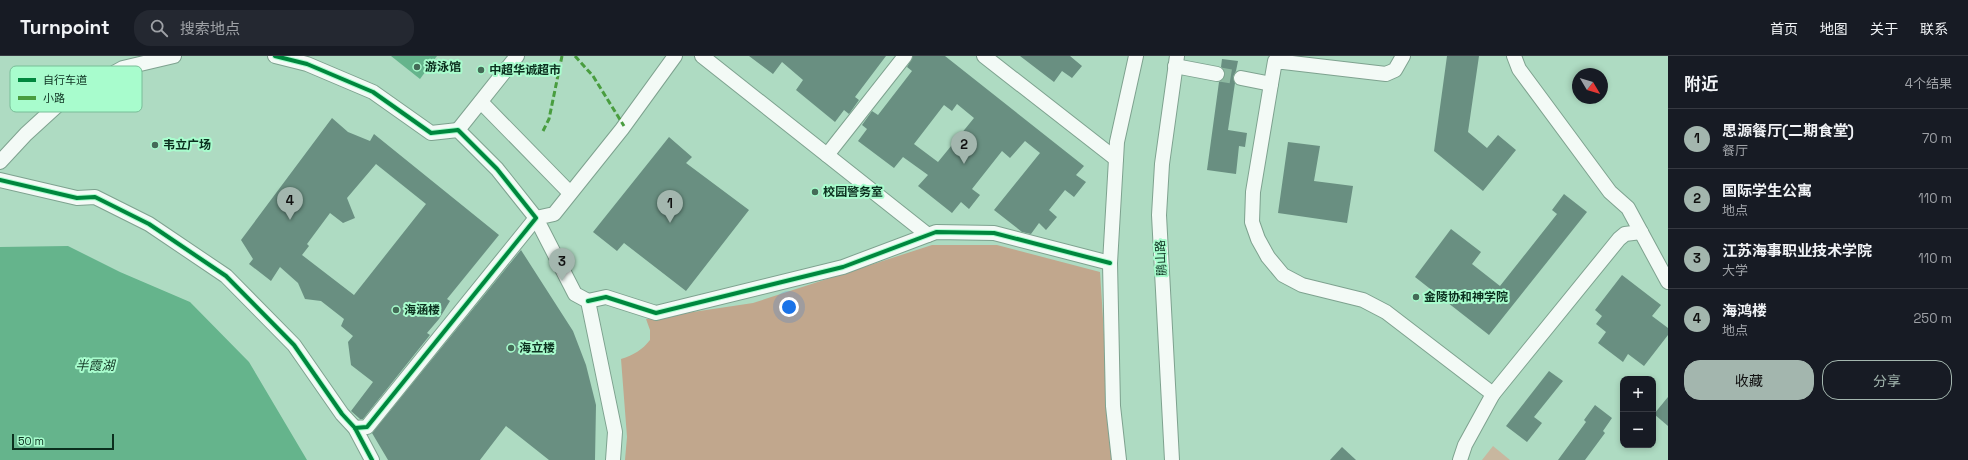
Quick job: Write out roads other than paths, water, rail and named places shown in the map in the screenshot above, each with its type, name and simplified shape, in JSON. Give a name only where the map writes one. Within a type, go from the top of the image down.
[{"type":"street","points":[[132,66],[174,56]]},
{"type":"street","points":[[275,56],[307,64],[373,92],[431,132],[458,130],[517,56]]},
{"type":"street","points":[[355,428],[366,427],[536,218],[554,214],[622,129],[675,56]]},
{"type":"street","points":[[702,56],[928,235]]},
{"type":"street","points":[[827,155],[904,56]]},
{"type":"street","points":[[984,56],[1116,159]]},
{"type":"street","points":[[1118,460],[1113,406],[1110,263],[1117,142],[1136,56]]},
{"type":"street","points":[[1402,56],[1395,70],[1386,74],[1275,59],[1253,192],[1252,222],[1258,239],[1268,257],[1283,275],[1302,285],[1363,300],[1386,312],[1493,394]]},
{"type":"street","points":[[1514,56],[1519,69],[1610,192],[1628,208],[1668,282]]},
{"type":"street","points":[[1176,61],[1217,74]]},
{"type":"street","name":"鹏山路","points":[[1172,460],[1159,215],[1162,164],[1176,61]]},
{"type":"street","points":[[1241,78],[1271,84]]},
{"type":"street","points":[[481,102],[570,193]]},
{"type":"street","points":[[0,162],[26,134],[50,112]]},
{"type":"street","points":[[458,130],[497,169],[536,218],[575,294],[588,301],[606,298],[656,313],[843,267],[936,232],[994,234],[1110,263]]},
{"type":"street","points":[[0,180],[77,198],[95,197],[149,224],[226,276],[294,345],[342,414],[355,428],[372,460]]},
{"type":"street","points":[[1460,460],[1465,445],[1493,394],[1618,239],[1625,234],[1641,232]]},
{"type":"street","points":[[588,301],[600,353],[615,432],[613,460]]},
{"type":"water","name":"游泳馆","points":[[391,56],[437,56],[420,79]]},
{"type":"water","name":"半霞湖","points":[[68,246],[120,272],[190,302],[249,362],[307,460],[0,460],[0,247]]},
{"type":"tunnel","points":[[1217,74],[1241,78]]},
{"type":"place","name":"游泳馆","points":[[417,67]]},
{"type":"place","name":"中超华诚超市","points":[[481,70]]},
{"type":"place","name":"韦立广场","points":[[155,145]]},
{"type":"place","name":"国际学生公寓","points":[[964,164]]},
{"type":"place","name":"校园警务室","points":[[815,192]]},
{"type":"place","name":"海鸿楼","points":[[290,220]]},
{"type":"place","name":"思源餐厅(二期食堂)","points":[[670,223]]},
{"type":"place","name":"江苏海事职业技术学院","points":[[562,281]]},
{"type":"place","name":"金陵协和神学院","points":[[1416,297]]},
{"type":"place","name":"海涵楼","points":[[396,310]]},
{"type":"place","name":"海立楼","points":[[511,348]]}]
